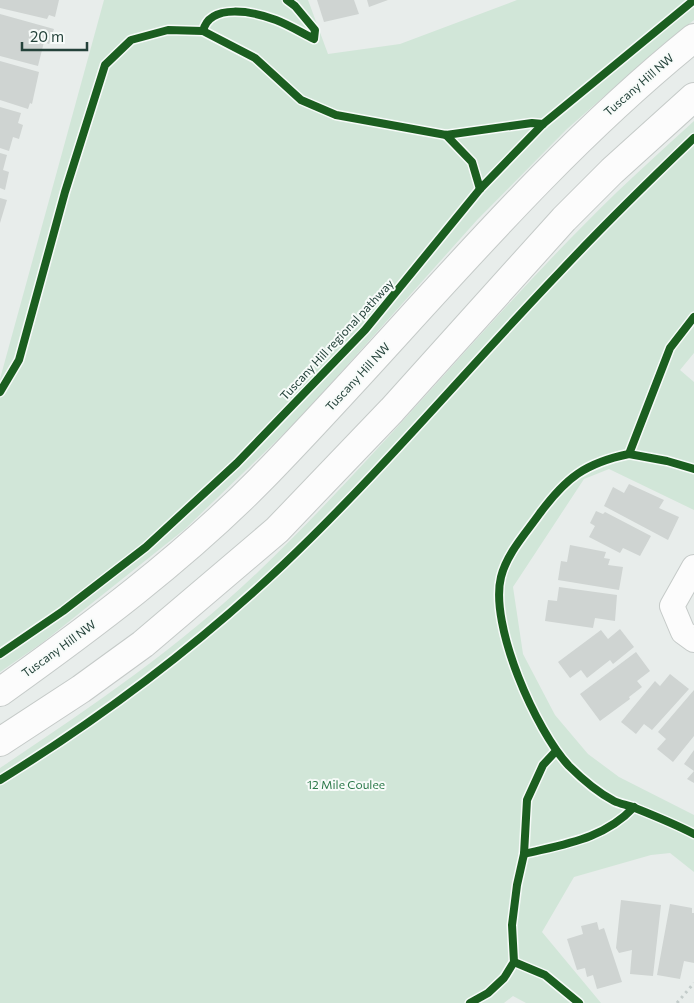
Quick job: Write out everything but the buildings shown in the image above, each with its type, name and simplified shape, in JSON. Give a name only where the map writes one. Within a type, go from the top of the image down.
[{"type":"street","name":"Tuscany Hill NW","points":[[0,692],[120,603],[202,535],[258,482],[351,386],[477,245],[584,134],[694,38]]},
{"type":"street","points":[[0,742],[81,689],[143,644],[277,530],[386,416],[564,219],[612,171],[694,96]]},
{"type":"street","points":[[694,567],[672,606],[683,632],[694,640]]},
{"type":"path","points":[[677,1003],[694,983]]},
{"type":"green space","points":[[104,0],[308,0],[328,54],[400,44],[517,0],[694,0],[694,20],[660,47],[567,129],[477,220],[301,417],[185,529],[42,643],[0,672],[0,379]]},
{"type":"green space","name":"12 Mile Coulee","points":[[694,121],[694,353],[680,370],[694,382],[694,510],[609,469],[584,479],[513,587],[523,654],[555,715],[588,754],[619,777],[694,815],[694,872],[670,853],[651,855],[574,877],[542,932],[601,1003],[526,1003],[513,996],[504,1003],[0,1003],[0,768],[134,676],[229,599],[350,478],[571,238],[617,192]]},
{"type":"cycle path","points":[[203,31],[207,22],[214,16],[224,13],[246,12],[276,20],[314,39],[315,30],[295,6],[287,0]]},
{"type":"cycle path","name":"Tuscany Hill regional pathway","points":[[0,654],[63,611],[146,547],[237,463],[365,330],[480,189],[543,124],[694,0]]},
{"type":"cycle path","points":[[0,392],[19,360],[65,192],[105,65],[131,40],[168,30],[203,31],[255,58],[301,100],[336,115],[446,135],[532,123],[543,124]]},
{"type":"cycle path","points":[[446,135],[472,162],[480,189]]},
{"type":"cycle path","points":[[0,780],[75,732],[183,652],[284,564],[355,493],[575,256],[694,138]]},
{"type":"cycle path","points":[[694,317],[670,348],[629,454],[588,467],[559,490],[512,551],[501,577],[499,597],[502,622],[518,676],[543,728],[556,750],[569,766],[590,785],[614,801],[657,817],[694,834]]},
{"type":"cycle path","points":[[629,454],[667,461],[694,469]]},
{"type":"cycle path","points":[[470,1003],[488,993],[504,978],[514,962],[512,925],[517,885],[524,854],[527,800],[543,765],[556,751]]},
{"type":"cycle path","points":[[524,854],[583,839],[610,826],[634,807]]},
{"type":"cycle path","points":[[514,962],[545,975],[579,1003]]}]
